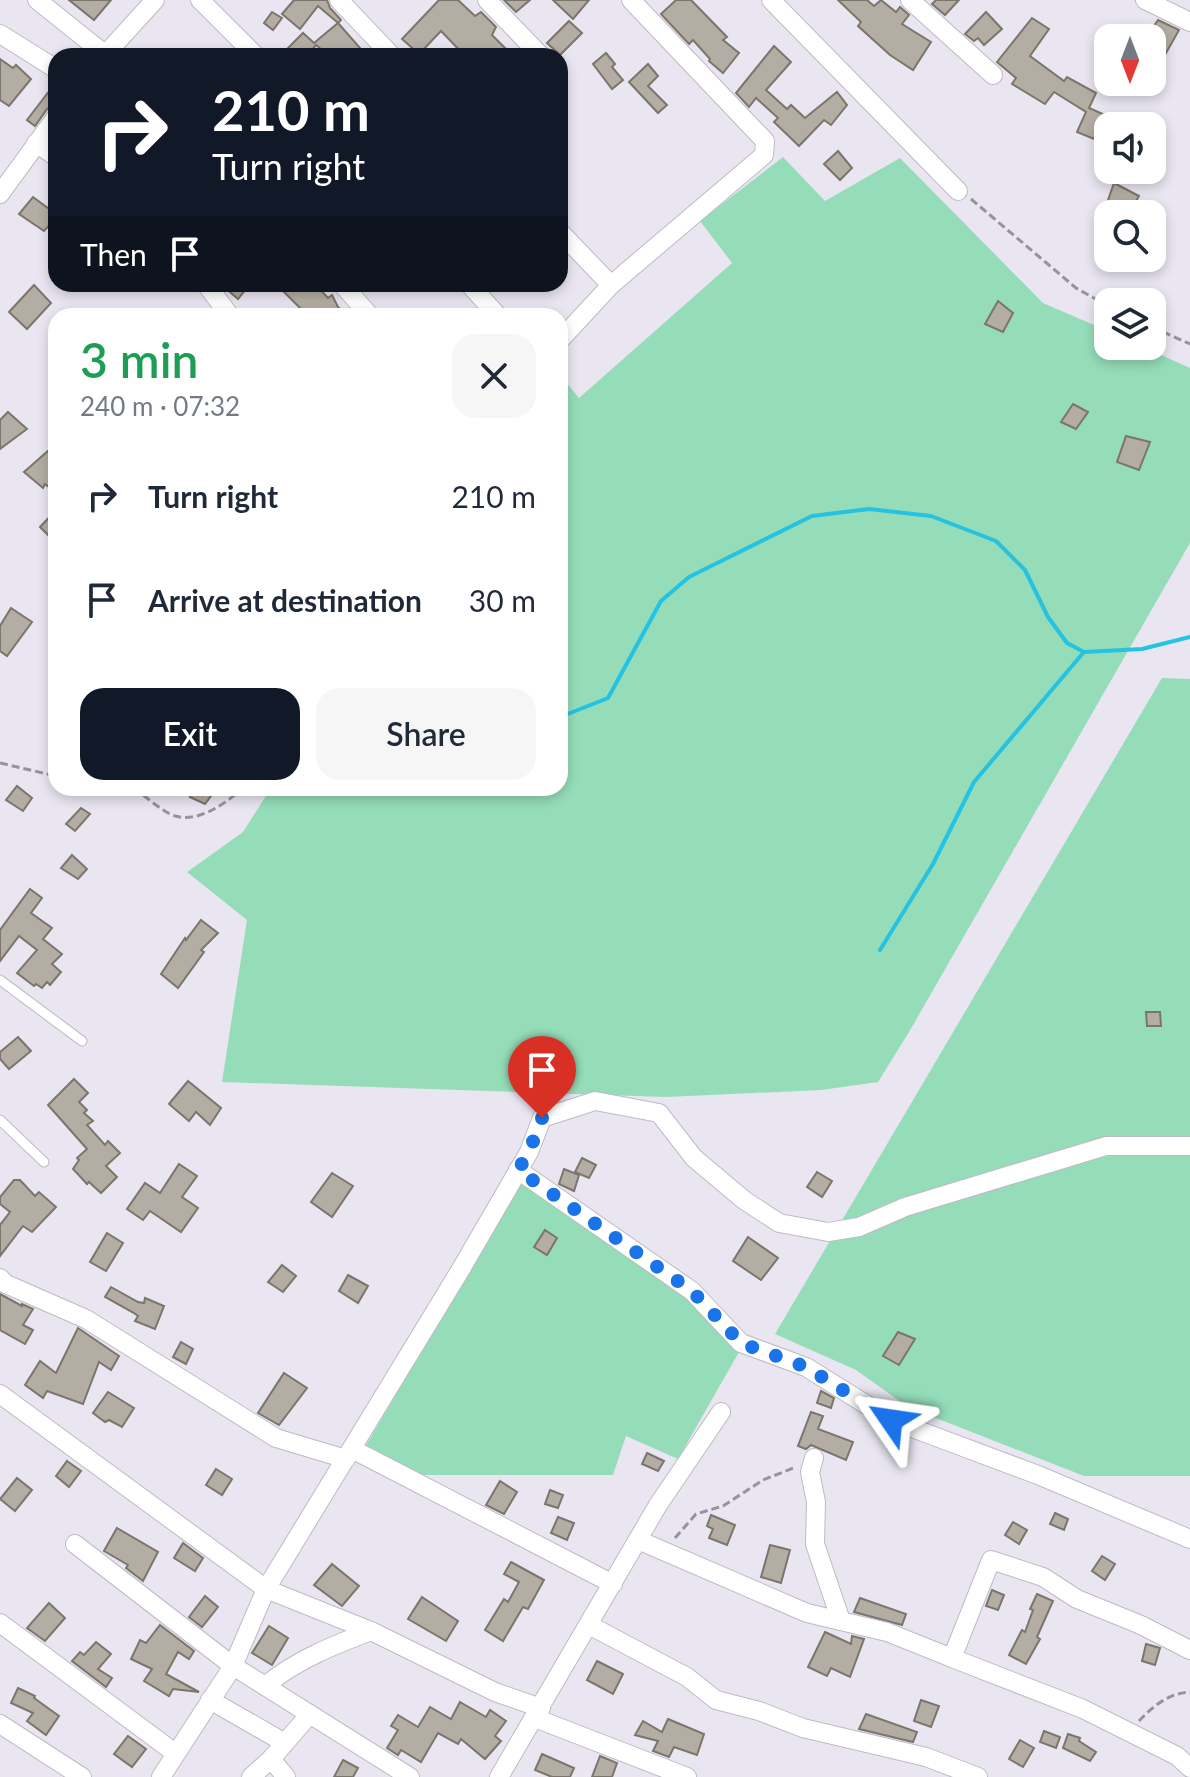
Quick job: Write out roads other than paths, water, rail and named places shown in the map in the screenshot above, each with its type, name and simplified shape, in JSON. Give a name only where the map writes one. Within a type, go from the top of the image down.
[{"type":"street","points":[[37,0],[96,48]]},
{"type":"street","points":[[113,48],[155,0]]},
{"type":"street","points":[[200,0],[248,48]]},
{"type":"street","points":[[339,0],[384,48]]},
{"type":"street","points":[[487,0],[533,48]]},
{"type":"street","points":[[568,331],[611,285],[764,155],[765,141],[756,130],[631,0]]},
{"type":"street","points":[[771,0],[958,191]]},
{"type":"street","points":[[910,0],[993,75]]},
{"type":"street","points":[[1145,0],[1189,20]]},
{"type":"street","points":[[0,34],[48,64]]},
{"type":"street","points":[[0,194],[48,127]]},
{"type":"street","points":[[36,143],[48,151]]},
{"type":"street","points":[[568,240],[611,285]]},
{"type":"street","points":[[349,292],[363,308]]},
{"type":"street","points":[[476,292],[491,308]]},
{"type":"street","points":[[161,1777],[233,1666],[266,1589],[529,1152],[542,1118],[595,1101],[659,1113],[694,1158],[744,1200],[779,1223],[828,1232],[859,1227],[905,1207],[1106,1146],[1190,1146]]},
{"type":"street","points":[[518,1170],[692,1291],[741,1343],[806,1367],[891,1420],[1038,1475],[1190,1539]]},
{"type":"street","points":[[0,1278],[6,1284],[86,1319],[276,1438],[349,1454],[613,1584]]},
{"type":"street","points":[[0,1394],[266,1589],[371,1631],[538,1713],[687,1777]]},
{"type":"street","points":[[499,1777],[638,1540],[721,1412]]},
{"type":"street","points":[[814,1458],[810,1472],[816,1502],[815,1544],[841,1621]]},
{"type":"street","points":[[638,1540],[807,1613],[887,1632],[1083,1709],[1177,1756],[1190,1768]]},
{"type":"street","points":[[75,1544],[233,1666],[410,1777]]},
{"type":"street","points":[[952,1658],[991,1560],[1043,1577],[1077,1599],[1141,1625],[1190,1650]]},
{"type":"street","points":[[589,1625],[687,1677],[716,1700],[759,1711],[803,1728],[926,1757],[978,1777]]},
{"type":"street","points":[[2,1626],[175,1753]]},
{"type":"street","points":[[265,1686],[283,1671],[371,1631]]},
{"type":"street","points":[[210,1700],[285,1743]]},
{"type":"street","points":[[251,1777],[310,1714]]},
{"type":"street","points":[[0,1724],[82,1777]]},
{"type":"street","points":[[271,1759],[286,1777]]},
{"type":"lane","points":[[0,980],[82,1041]]},
{"type":"lane","points":[[0,1120],[44,1162]]},
{"type":"waterway","points":[[568,714],[608,698],[661,601],[689,577],[812,516],[869,509],[931,516],[996,541],[1025,570],[1048,617],[1067,643],[1084,652],[1142,649],[1190,637]]},
{"type":"waterway","points":[[880,950],[933,864],[974,782],[1083,653]]}]
